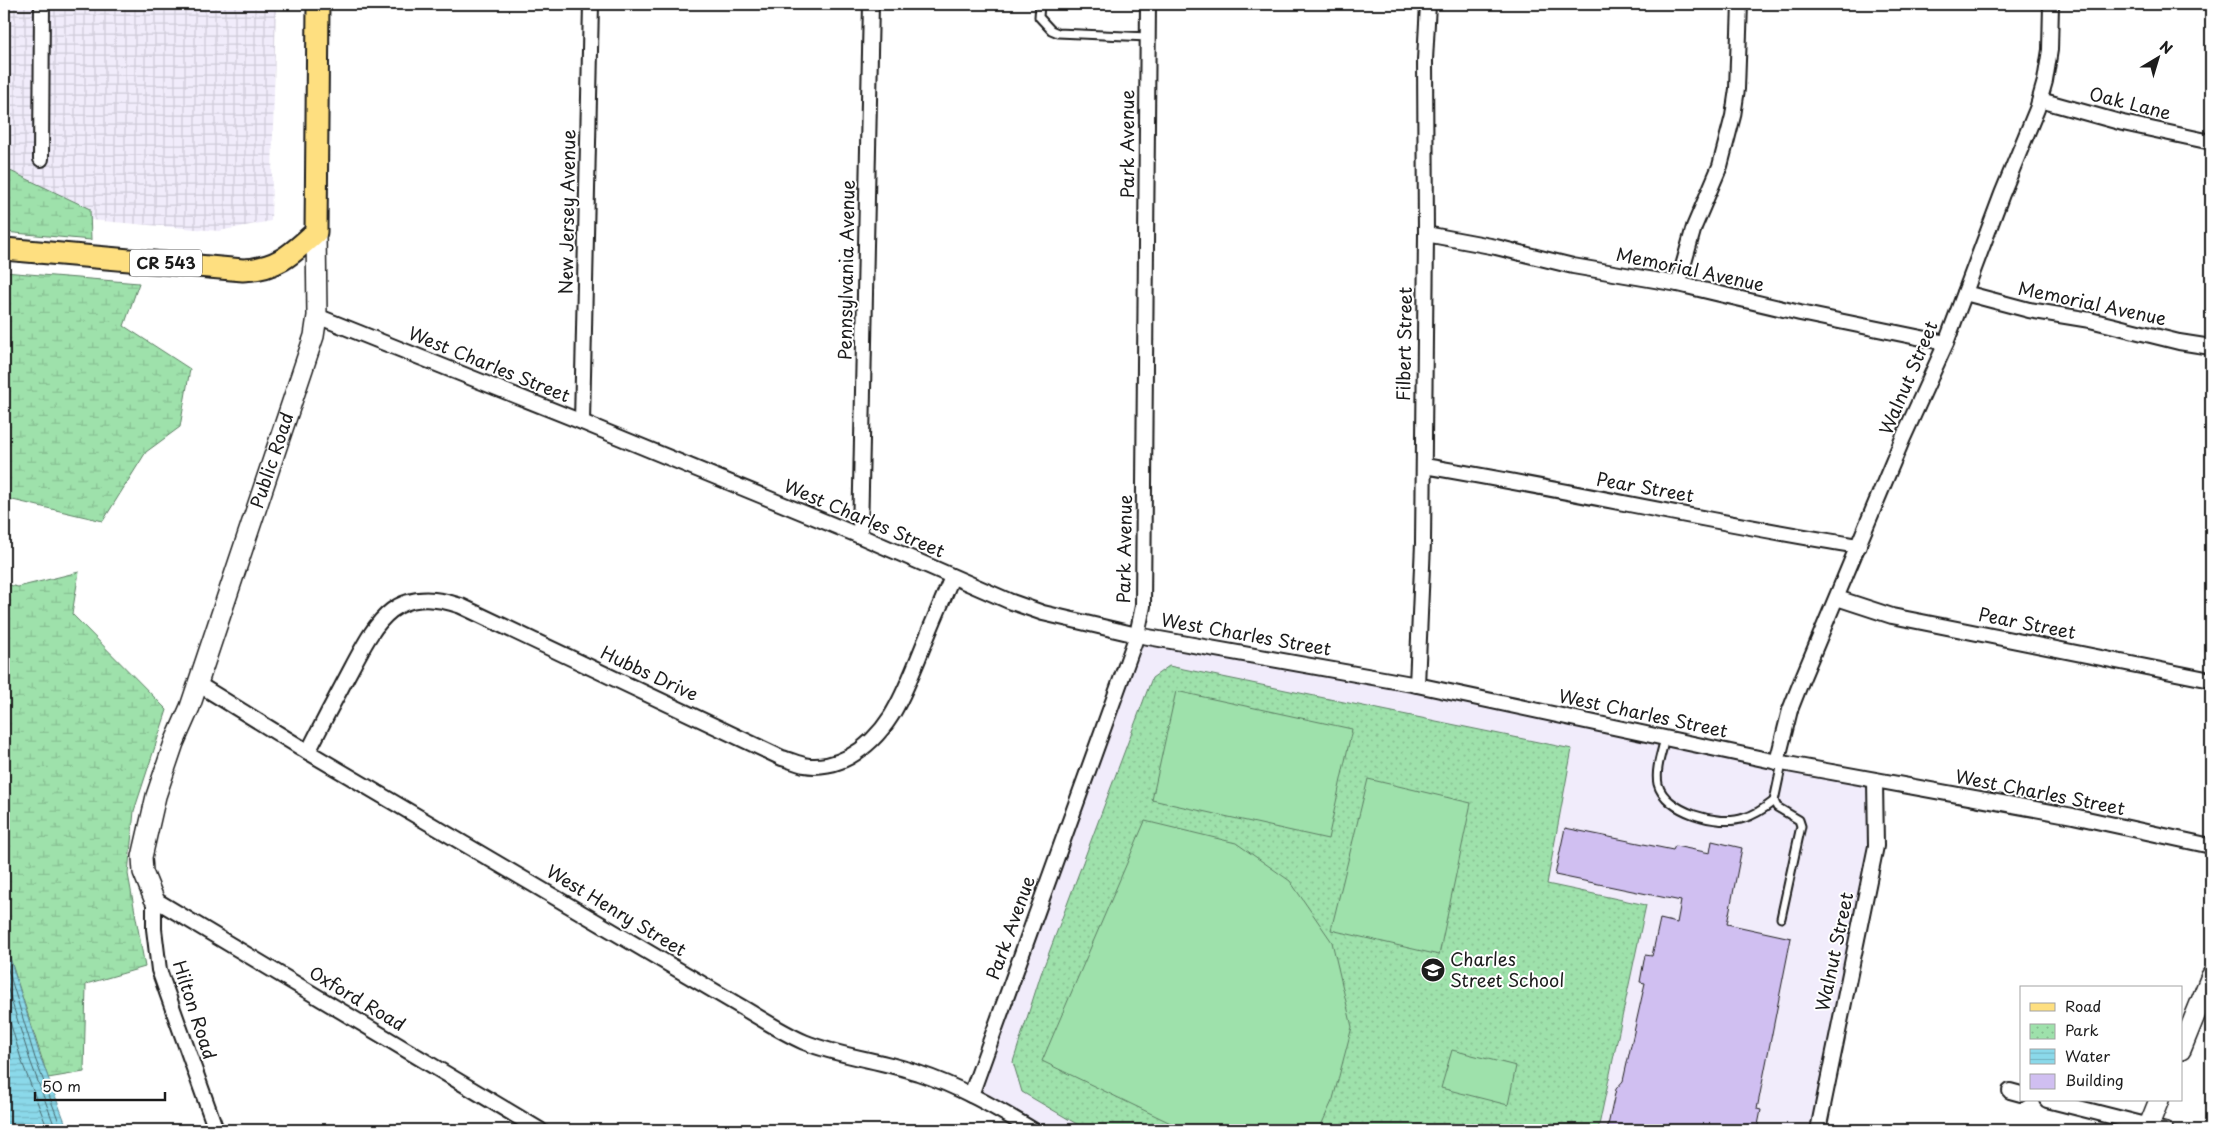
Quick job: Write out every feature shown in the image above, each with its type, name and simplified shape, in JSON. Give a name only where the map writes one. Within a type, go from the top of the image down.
[{"type":"main road","name":"Public Road","points":[[316,232],[318,4]]},
{"type":"main road","name":"CR 543","points":[[4,249],[252,270],[270,266],[287,258],[316,232]]},
{"type":"street","points":[[41,159],[42,4]]},
{"type":"street","name":"New Jersey Avenue","points":[[582,422],[591,4]]},
{"type":"street","name":"Pennsylvania Avenue","points":[[860,536],[871,4]]},
{"type":"street","name":"Park Avenue","points":[[971,1095],[1136,634],[1144,606],[1148,4]]},
{"type":"street","name":"Filbert Street","points":[[1416,685],[1423,544],[1426,234],[1425,60],[1428,4]]},
{"type":"street","points":[[1678,284],[1694,227],[1720,166],[1733,116],[1737,89],[1740,4]]},
{"type":"street","name":"Walnut Street","points":[[1779,762],[1790,710],[1903,438],[1946,343],[2040,100],[2050,50],[2051,4]]},
{"type":"street","name":"Oak Lane","points":[[2040,100],[2122,123],[2211,142]]},
{"type":"street","name":"Public Road","points":[[154,899],[143,872],[142,857],[156,796],[174,743],[198,684],[314,336],[317,316],[316,232]]},
{"type":"street","name":"Memorial Avenue","points":[[1426,234],[1573,266],[1678,284],[1800,313],[1946,343]]},
{"type":"street","name":"Memorial Avenue","points":[[1965,293],[2029,310],[2090,320],[2179,342],[2211,347]]},
{"type":"street","name":"West Charles Street","points":[[317,316],[582,422],[860,536],[952,577],[1043,613],[1136,634],[1416,685],[1875,781],[2073,816],[2211,846]]},
{"type":"street","name":"Pear Street","points":[[1424,466],[1498,478],[1627,505],[1734,522],[1791,535],[1859,546]]},
{"type":"street","name":"Hubbs Drive","points":[[308,752],[374,628],[396,607],[415,599],[426,598],[461,606],[782,758],[805,765],[826,765],[842,760],[861,750],[887,724],[900,702],[952,577]]},
{"type":"street","name":"Pear Street","points":[[1837,598],[1892,616],[2211,680]]},
{"type":"street","name":"West Henry Street","points":[[198,684],[308,752],[738,1005],[804,1041],[863,1059],[917,1072],[971,1095],[1034,1130]]},
{"type":"street","name":"Walnut Street","points":[[1818,1130],[1876,846],[1875,781]]},
{"type":"street","name":"Hilton Road","points":[[154,899],[155,941],[160,970],[216,1130]]},
{"type":"street","name":"Oxford Road","points":[[154,899],[540,1130]]},
{"type":"street","points":[[2182,1048],[2211,976]]},
{"type":"street","points":[[2054,1102],[2154,1129],[2159,1102]]},
{"type":"lane","points":[[1040,4],[1039,17],[1051,30],[1058,33],[1148,37]]},
{"type":"lane","points":[[1665,738],[1658,769],[1658,783],[1668,800],[1676,807],[1693,814],[1728,820],[1743,819],[1760,811],[1774,801]]},
{"type":"lane","points":[[1779,762],[1774,801],[1777,807],[1799,820],[1801,826],[1781,918]]},
{"type":"shaded area","points":[[4,4],[276,4],[271,221],[219,231],[90,220],[90,209],[4,168]]},
{"type":"shaded area","name":"Charles Street School","points":[[1137,635],[1875,781],[1876,846],[1818,1130],[1035,1130],[971,1095]]},
{"type":"green space","points":[[4,168],[90,209],[91,240],[4,232]]},
{"type":"green space","points":[[4,272],[139,283],[124,326],[190,369],[180,427],[146,452],[103,521],[4,498]]},
{"type":"green space","points":[[79,572],[72,614],[167,710],[134,811],[128,874],[145,967],[86,984],[84,1072],[48,1078],[4,939],[4,584],[18,587]]},
{"type":"green space","name":"Charles Street School","points":[[1169,666],[1572,749],[1547,884],[1646,905],[1598,1130],[1087,1130],[1022,1092],[1013,1062],[1041,974],[1152,678]]},
{"type":"green space","points":[[1176,691],[1352,729],[1328,839],[1152,800]]},
{"type":"green space","points":[[1368,779],[1471,803],[1439,955],[1331,930]]},
{"type":"green space","points":[[1145,821],[1236,843],[1290,881],[1332,942],[1352,1027],[1333,1099],[1319,1130],[1185,1130],[1042,1061]]},
{"type":"green space","points":[[1452,1050],[1516,1066],[1508,1105],[1441,1088]]},
{"type":"water","points":[[4,939],[40,1056],[68,1130],[4,1130]]},
{"type":"building","points":[[1565,828],[1673,850],[1675,846],[1710,853],[1712,841],[1742,848],[1727,924],[1791,938],[1757,1109],[1761,1110],[1757,1130],[1607,1130],[1616,1089],[1623,1081],[1645,983],[1640,982],[1645,955],[1652,956],[1660,919],[1677,923],[1681,901],[1555,875]]},
{"type":"place","name":"Charles Street School","points":[[1433,970]]}]
